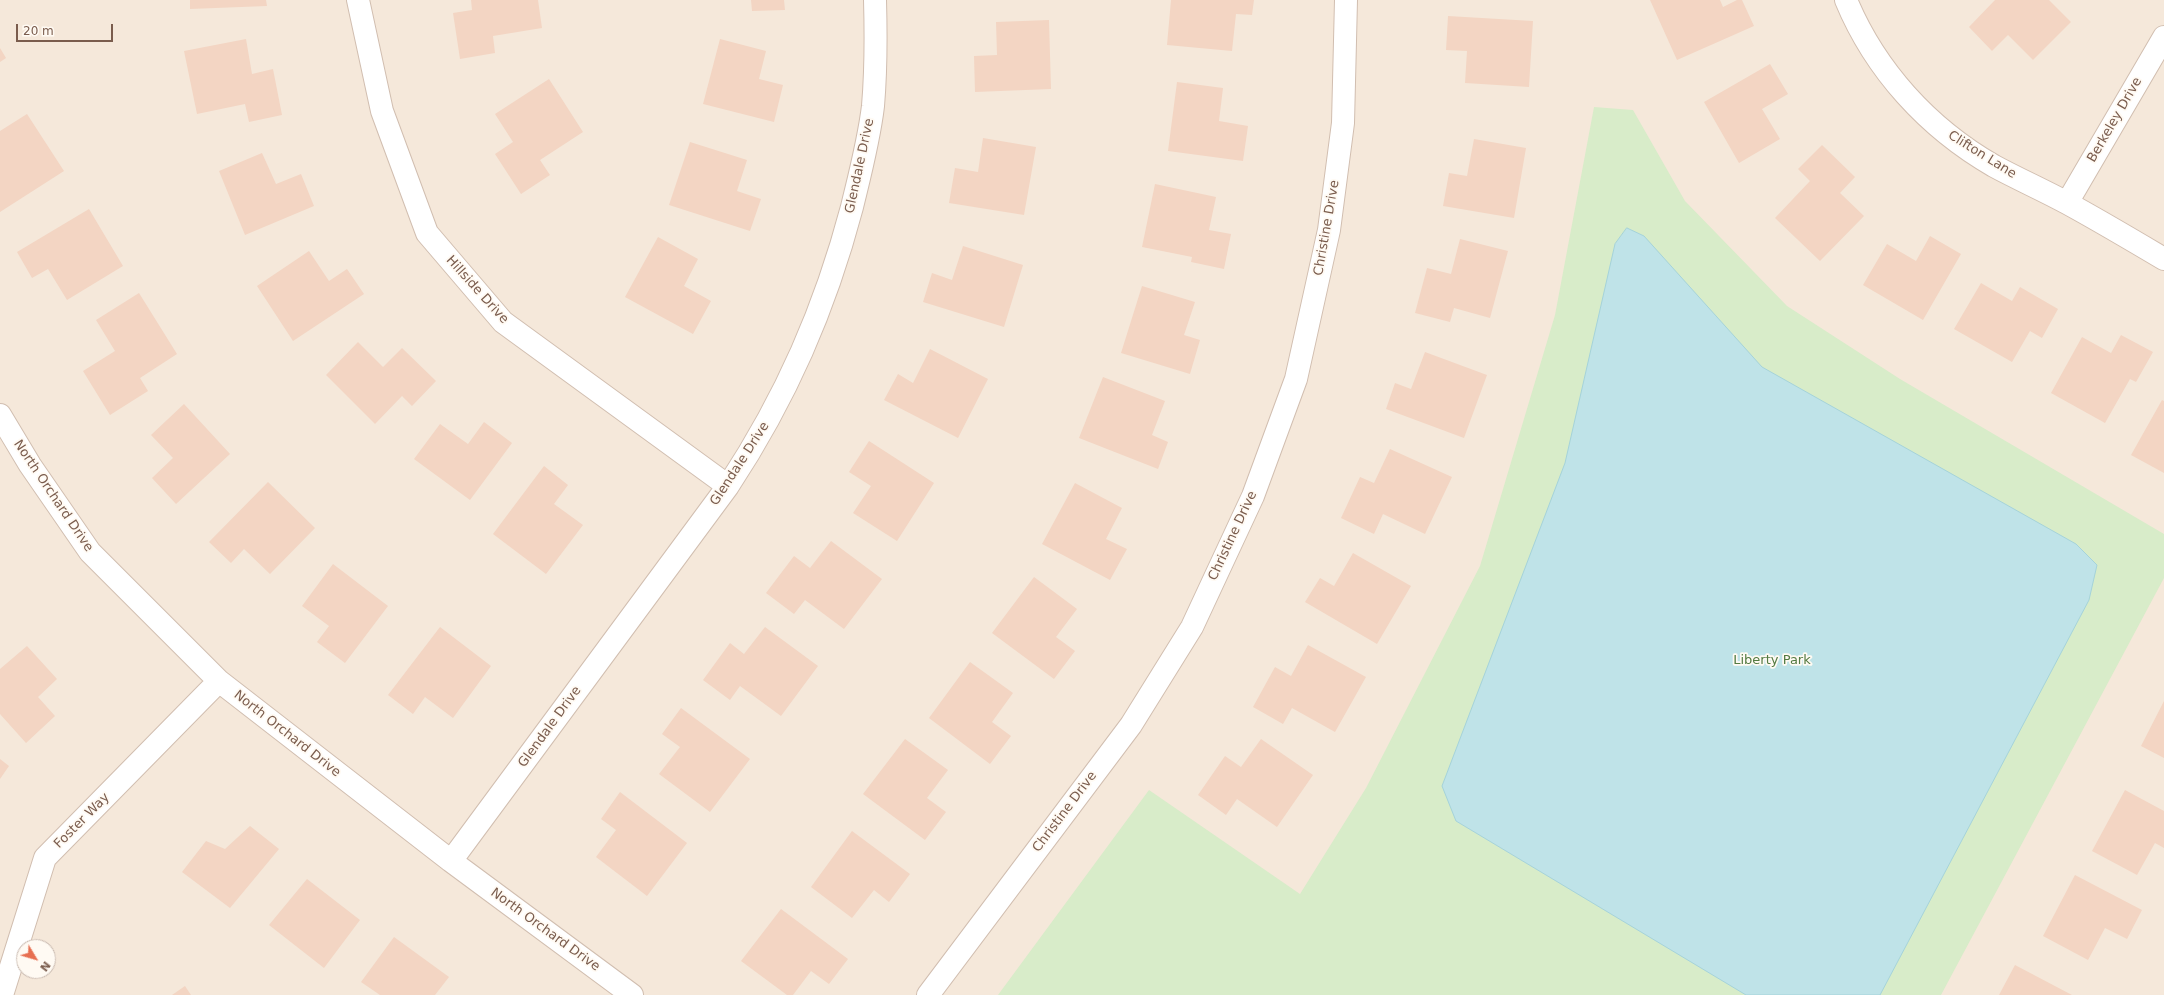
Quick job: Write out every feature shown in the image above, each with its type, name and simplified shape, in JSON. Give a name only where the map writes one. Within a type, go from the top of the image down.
[{"type":"street","name":"Hillside Drive","points":[[358,0],[382,111],[427,232],[503,322],[728,486]]},
{"type":"street","name":"Glendale Drive","points":[[451,861],[728,486],[754,447],[780,399],[806,344],[833,274],[859,178],[873,107],[876,47],[875,0]]},
{"type":"street","name":"Christine Drive","points":[[928,995],[1131,725],[1192,627],[1253,496],[1296,379],[1330,230],[1343,123],[1346,0]]},
{"type":"street","name":"Clifton Lane","points":[[1846,0],[1875,58],[1923,114],[1953,138],[1994,165],[2067,203],[2164,259]]},
{"type":"street","name":"Berkeley Drive","points":[[2067,203],[2164,37]]},
{"type":"street","name":"North Orchard Drive","points":[[0,415],[30,465],[90,552],[219,681],[451,861],[632,995]]},
{"type":"street","name":"Foster Way","points":[[2,995],[45,858],[219,681]]},
{"type":"shaded area","points":[[0,0],[2164,0],[2164,995],[0,995]]},
{"type":"green space","name":"Liberty Park","points":[[1594,107],[1633,110],[1685,201],[1787,306],[1900,379],[2164,534],[2164,578],[1941,995],[998,995],[1149,790],[1300,894],[1366,788],[1480,566],[1555,315]]},
{"type":"water","points":[[1627,228],[1644,236],[1762,367],[2076,544],[2097,565],[2089,600],[1880,995],[1746,995],[1456,821],[1442,786],[1565,463],[1615,244]]},
{"type":"building","points":[[190,0],[266,0],[267,6],[190,9]]},
{"type":"building","points":[[471,0],[538,0],[542,28],[493,36],[495,53],[460,59],[453,13],[472,10]]},
{"type":"building","points":[[751,0],[784,0],[785,10],[752,11]]},
{"type":"building","points":[[1171,0],[1254,0],[1252,15],[1236,14],[1232,51],[1167,45]]},
{"type":"building","points":[[1650,0],[1720,0],[1723,7],[1737,0],[1742,0],[1754,26],[1677,60]]},
{"type":"building","points":[[1995,0],[2049,0],[2071,22],[2033,60],[2008,35],[1992,51],[1969,27]]},
{"type":"building","points":[[1448,16],[1533,21],[1529,87],[1465,83],[1467,51],[1446,50]]},
{"type":"building","points":[[1049,20],[1051,89],[975,92],[974,56],[997,55],[996,22]]},
{"type":"building","points":[[246,39],[252,74],[273,69],[282,115],[249,122],[245,104],[197,114],[184,51]]},
{"type":"building","points":[[720,39],[766,51],[759,79],[783,85],[774,122],[703,104]]},
{"type":"building","points":[[0,48],[6,58],[0,62]]},
{"type":"building","points":[[1770,64],[1788,94],[1762,109],[1780,139],[1739,163],[1704,102]]},
{"type":"building","points":[[549,79],[583,132],[540,160],[550,175],[521,194],[495,154],[513,142],[495,114]]},
{"type":"building","points":[[1177,82],[1223,88],[1219,121],[1248,126],[1243,161],[1168,151]]},
{"type":"building","points":[[27,114],[64,171],[0,212],[0,131]]},
{"type":"building","points":[[983,138],[1036,147],[1024,215],[949,203],[955,168],[978,172]]},
{"type":"building","points":[[1474,139],[1526,148],[1514,218],[1443,206],[1449,173],[1467,176]]},
{"type":"building","points":[[690,142],[747,160],[737,191],[761,199],[750,231],[669,205]]},
{"type":"building","points":[[1822,145],[1855,177],[1840,193],[1864,216],[1820,261],[1775,218],[1810,181],[1798,169]]},
{"type":"building","points":[[262,153],[276,184],[301,174],[314,206],[245,235],[219,171]]},
{"type":"building","points":[[1155,184],[1216,197],[1209,230],[1231,234],[1224,269],[1191,262],[1192,257],[1142,247]]},
{"type":"building","points":[[89,209],[123,266],[67,300],[48,269],[32,278],[17,252]]},
{"type":"building","points":[[1930,236],[1961,254],[1923,320],[1863,285],[1887,244],[1916,261]]},
{"type":"building","points":[[658,237],[698,259],[684,286],[711,301],[693,334],[625,297]]},
{"type":"building","points":[[1460,239],[1508,251],[1490,318],[1454,308],[1450,322],[1415,313],[1427,268],[1451,274]]},
{"type":"building","points":[[963,246],[1023,265],[1004,327],[923,302],[932,273],[952,280]]},
{"type":"building","points":[[309,251],[329,281],[347,269],[364,294],[293,341],[257,286]]},
{"type":"building","points":[[1981,283],[2012,301],[2020,287],[2058,309],[2042,338],[2030,331],[2012,362],[1954,329]]},
{"type":"building","points":[[1142,286],[1195,302],[1184,335],[1200,340],[1190,374],[1121,353]]},
{"type":"building","points":[[139,293],[177,354],[140,378],[148,391],[110,415],[83,371],[115,351],[96,320]]},
{"type":"building","points":[[2121,335],[2153,352],[2136,382],[2130,379],[2105,423],[2051,393],[2082,337],[2111,353]]},
{"type":"building","points":[[358,342],[383,367],[402,348],[436,381],[412,406],[402,396],[375,424],[326,375]]},
{"type":"building","points":[[930,349],[988,379],[958,438],[884,400],[898,374],[913,383]]},
{"type":"building","points":[[1425,352],[1487,375],[1464,438],[1386,409],[1395,383],[1411,389]]},
{"type":"building","points":[[1103,377],[1165,401],[1152,435],[1168,442],[1158,469],[1079,438]]},
{"type":"building","points":[[2162,400],[2164,401],[2164,473],[2131,455]]},
{"type":"building","points":[[184,404],[230,454],[176,504],[152,478],[173,458],[151,435]]},
{"type":"building","points":[[484,422],[512,443],[470,500],[414,459],[440,424],[468,444]]},
{"type":"building","points":[[869,441],[934,483],[897,541],[853,513],[871,486],[849,472]]},
{"type":"building","points":[[1390,449],[1452,477],[1425,534],[1383,514],[1374,534],[1341,518],[1360,477],[1374,483]]},
{"type":"building","points":[[544,466],[568,485],[554,504],[583,525],[546,574],[493,534]]},
{"type":"building","points":[[268,482],[315,528],[270,574],[244,549],[231,563],[209,542]]},
{"type":"building","points":[[1075,483],[1122,508],[1106,539],[1127,549],[1110,580],[1042,544]]},
{"type":"building","points":[[831,541],[882,579],[844,629],[805,600],[794,614],[766,593],[794,556],[810,568]]},
{"type":"building","points":[[1353,553],[1411,586],[1377,644],[1305,602],[1320,578],[1334,586]]},
{"type":"building","points":[[333,564],[388,606],[345,663],[317,642],[329,626],[302,606]]},
{"type":"building","points":[[1034,577],[1077,609],[1056,637],[1075,651],[1054,679],[992,633]]},
{"type":"building","points":[[440,627],[491,666],[453,718],[425,697],[413,714],[388,695]]},
{"type":"building","points":[[765,627],[818,666],[781,716],[740,686],[730,700],[703,680],[730,643],[744,654]]},
{"type":"building","points":[[1308,645],[1366,677],[1335,732],[1292,708],[1283,724],[1253,707],[1275,667],[1291,676]]},
{"type":"building","points":[[27,646],[57,679],[38,697],[55,716],[26,743],[0,714],[0,669]]},
{"type":"building","points":[[970,662],[1013,693],[992,722],[1011,736],[990,764],[929,718]]},
{"type":"building","points":[[2164,701],[2164,758],[2141,746]]},
{"type":"building","points":[[681,708],[750,759],[710,812],[659,774],[680,747],[662,734]]},
{"type":"building","points":[[905,739],[948,770],[927,798],[946,812],[925,840],[863,794]]},
{"type":"building","points":[[1261,739],[1313,775],[1277,827],[1237,799],[1226,815],[1198,795],[1225,756],[1241,767]]},
{"type":"building","points":[[0,759],[9,766],[0,779]]},
{"type":"building","points":[[2125,790],[2164,811],[2164,848],[2155,843],[2137,875],[2092,851]]},
{"type":"building","points":[[620,792],[687,843],[647,896],[596,857],[616,830],[601,819]]},
{"type":"building","points":[[250,826],[279,849],[230,908],[182,872],[206,841],[225,849]]},
{"type":"building","points":[[852,831],[910,874],[889,902],[874,890],[852,918],[811,887]]},
{"type":"building","points":[[2075,875],[2142,910],[2127,939],[2105,928],[2088,960],[2043,936]]},
{"type":"building","points":[[307,879],[360,920],[324,968],[269,925]]},
{"type":"building","points":[[781,909],[848,959],[829,984],[811,971],[793,995],[787,995],[741,961]]},
{"type":"building","points":[[394,937],[449,977],[435,995],[380,995],[361,982]]},
{"type":"building","points":[[2015,965],[2072,995],[1999,995]]},
{"type":"building","points":[[185,986],[191,995],[172,995]]}]
